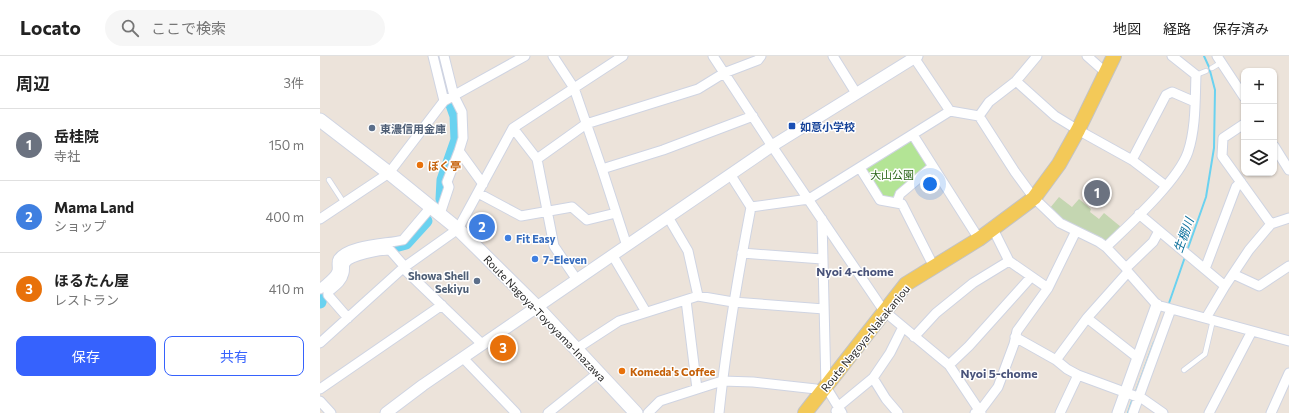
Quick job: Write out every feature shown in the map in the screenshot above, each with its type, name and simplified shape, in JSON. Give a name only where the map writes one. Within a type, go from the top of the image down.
[{"type":"main road","name":"Route Nagoya-Nakakanjou","points":[[805,413],[906,284],[979,240],[1034,198],[1059,164],[1078,130],[1114,56]]},
{"type":"main road","name":"Route Nagoya-Toyoyama-Inazawa","points":[[320,120],[458,229],[537,307],[636,413]]},
{"type":"street","points":[[320,289],[334,276],[337,270],[337,260],[343,254],[359,248],[384,242],[404,240],[435,210],[449,187],[447,182],[463,138],[462,112],[449,99],[433,56]]},
{"type":"street","points":[[444,56],[449,99]]},
{"type":"street","points":[[321,215],[344,203],[389,173],[449,99],[525,56]]},
{"type":"street","points":[[553,56],[574,88],[627,246]]},
{"type":"street","points":[[320,343],[404,267],[458,229],[513,128],[623,56]]},
{"type":"street","points":[[713,56],[884,311],[949,365],[979,412],[998,387],[1017,330],[1048,288],[1076,231]]},
{"type":"street","points":[[537,159],[586,124],[698,89],[724,73],[758,60],[761,56]]},
{"type":"street","points":[[834,56],[856,93]]},
{"type":"street","points":[[979,116],[989,102],[1016,81],[1037,56]]},
{"type":"street","points":[[1087,56],[1105,72]]},
{"type":"street","points":[[1106,247],[1166,186],[1178,171],[1188,152],[1194,125],[1196,75],[1172,56]]},
{"type":"street","points":[[386,413],[423,384],[613,256],[730,174],[772,146],[915,57],[950,111]]},
{"type":"street","points":[[1220,59],[1241,92]]},
{"type":"street","points":[[1016,81],[1055,116],[1132,160],[1166,186]]},
{"type":"street","points":[[1132,160],[1166,95],[1172,92],[1195,102]]},
{"type":"street","points":[[751,206],[809,199],[950,111],[979,116],[1015,172],[1034,198],[1060,223],[1106,247],[1165,307],[1289,341]]},
{"type":"street","points":[[602,169],[663,150],[753,116]]},
{"type":"street","points":[[1241,126],[1223,138],[1222,156],[1271,224]]},
{"type":"street","points":[[513,128],[537,159],[554,246],[576,280]]},
{"type":"street","points":[[913,135],[979,240]]},
{"type":"street","points":[[459,151],[483,184]]},
{"type":"street","points":[[1277,151],[1289,170]]},
{"type":"street","points":[[897,202],[900,194],[932,167]]},
{"type":"street","points":[[860,168],[880,200],[902,204],[934,267]]},
{"type":"street","points":[[719,413],[733,302],[751,206],[730,174]]},
{"type":"street","points":[[1206,269],[1236,187],[1241,182]]},
{"type":"street","points":[[478,193],[521,216],[572,207],[587,220],[616,213]]},
{"type":"street","points":[[1139,214],[1225,286]]},
{"type":"street","points":[[668,217],[688,251],[698,296]]},
{"type":"street","points":[[822,218],[822,259],[827,369],[824,389],[839,411],[873,378],[890,353],[903,327]]},
{"type":"street","points":[[1210,319],[1225,286],[1249,250],[1271,224],[1289,218]]},
{"type":"street","points":[[993,229],[1009,261],[1048,288]]},
{"type":"street","points":[[1056,360],[1087,318],[1127,270],[1153,242],[1159,231]]},
{"type":"street","points":[[348,318],[328,295],[328,292],[341,280],[345,264],[348,260],[381,250],[390,250],[404,267],[482,344]]},
{"type":"street","points":[[742,254],[822,259]]},
{"type":"street","points":[[613,256],[646,312]]},
{"type":"street","points":[[914,337],[936,312],[974,283],[1009,261]]},
{"type":"street","points":[[1233,274],[1259,286],[1289,266]]},
{"type":"street","points":[[949,365],[969,346],[1031,277]]},
{"type":"street","points":[[576,349],[619,321],[698,296],[733,302],[824,309]]},
{"type":"street","points":[[686,300],[697,389]]},
{"type":"street","points":[[320,389],[442,305]]},
{"type":"street","points":[[1133,413],[1133,396],[1138,358],[1165,307]]},
{"type":"street","points":[[1118,413],[1133,396],[1165,307]]},
{"type":"street","points":[[1087,318],[1138,358]]},
{"type":"street","points":[[1209,413],[1252,331]]},
{"type":"street","points":[[1015,337],[1056,360],[1067,369],[1078,375],[1143,399],[1163,413]]},
{"type":"street","points":[[463,358],[516,413]]},
{"type":"street","points":[[548,413],[598,373]]},
{"type":"street","points":[[1271,413],[1289,373]]},
{"type":"street","points":[[1060,413],[1078,375]]},
{"type":"street","points":[[873,378],[886,399],[898,413]]},
{"type":"street","points":[[648,413],[660,401],[722,381],[824,389]]},
{"type":"street","points":[[320,400],[331,413]]},
{"type":"lane","points":[[1212,68],[1220,59]]},
{"type":"lane","points":[[1196,75],[1206,71]]},
{"type":"lane","points":[[329,180],[344,203]]},
{"type":"lane","points":[[1184,370],[1205,354],[1210,319]]},
{"type":"green space","name":"大山公園","points":[[910,140],[913,141],[928,164],[894,197],[881,196],[866,168]]},
{"type":"green space","points":[[1059,197],[1072,207],[1079,199],[1091,209],[1090,212],[1099,219],[1104,213],[1121,227],[1107,241],[1103,241],[1063,219],[1050,208]]},
{"type":"waterway","points":[[438,56],[446,88],[456,116],[457,140],[443,180],[442,199]]},
{"type":"waterway","name":"生棚川","points":[[1187,251],[1206,197],[1214,148],[1215,90],[1209,67],[1204,56]]},
{"type":"waterway","points":[[376,247],[395,246],[406,243],[426,221]]},
{"type":"waterway","name":"生棚川","points":[[1168,306],[1185,257]]},
{"type":"waterway","points":[[320,302],[322,293],[336,280]]},
{"type":"waterway","name":"生棚川","points":[[1135,394],[1154,342]]},
{"type":"waterway","name":"生棚川","points":[[1128,413],[1133,398]]},
{"type":"place","name":"如意小学校","points":[[792,126]]},
{"type":"place","name":"東濃信用金庫","points":[[372,128]]},
{"type":"place","name":"ぼく亭","points":[[420,165]]},
{"type":"place","name":"岳桂院","points":[[1097,193]]},
{"type":"place","name":"Mama Land","points":[[482,227]]},
{"type":"place","name":"Fit Easy","points":[[508,238]]},
{"type":"place","name":"7-Eleven","points":[[535,259]]},
{"type":"place","name":"Showa Shell Sekiyu","points":[[477,281]]},
{"type":"place","name":"ほるたん屋","points":[[503,348]]},
{"type":"place","name":"Komeda's Coffee","points":[[622,371]]},
{"type":"district","name":"Nyoi 4-chome","points":[[855,271]]},
{"type":"district","name":"Nyoi 5-chome","points":[[999,373]]}]
